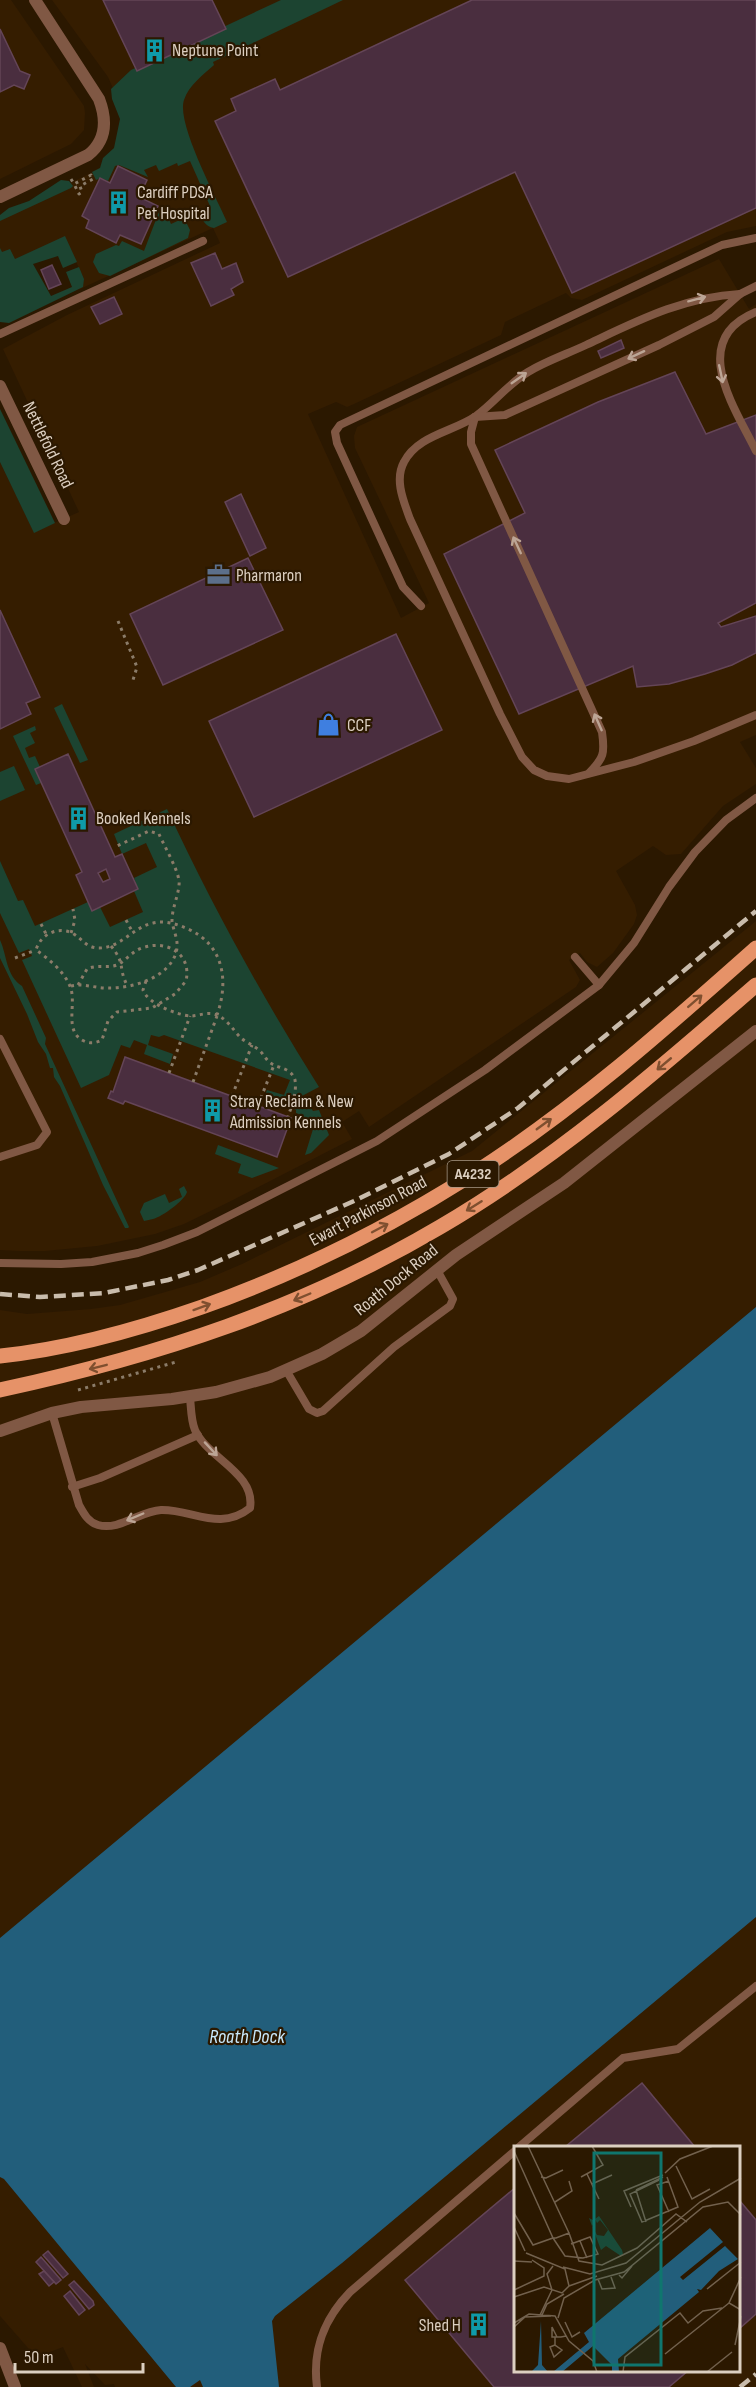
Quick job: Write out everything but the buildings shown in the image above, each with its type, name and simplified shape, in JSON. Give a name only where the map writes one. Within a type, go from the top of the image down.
[{"type":"main road","name":"Ewart Parkinson Road","points":[[0,1356],[73,1345],[146,1325],[232,1296],[317,1260],[440,1195],[512,1147],[578,1098],[624,1062],[756,948]]},
{"type":"main road","name":"A4232","points":[[0,1390],[155,1352],[241,1322],[305,1296],[440,1227],[517,1178],[594,1122],[756,985]]},
{"type":"street","points":[[0,197],[88,155],[95,150],[104,133],[104,112],[99,99],[34,0]]},
{"type":"street","name":"Nettlefold Road","points":[[0,386],[64,519]]},
{"type":"street","name":"Roath Dock Road","points":[[0,1431],[52,1413],[81,1407],[190,1397],[254,1382],[286,1370],[347,1341],[437,1270],[581,1171],[756,1031]]},
{"type":"street","points":[[0,2348],[15,2387]]},
{"type":"lane","points":[[421,606],[403,586],[337,443],[335,432],[340,424],[703,253],[731,242],[756,238]]},
{"type":"lane","points":[[0,334],[203,241]]},
{"type":"lane","points":[[475,417],[505,415],[659,345],[714,316],[740,294],[756,286]]},
{"type":"lane","points":[[740,294],[711,296],[686,303],[529,371],[507,387],[475,417],[418,446],[404,461],[400,473],[401,494],[441,588],[522,757],[534,770],[547,776],[569,779],[634,762],[694,741],[756,715]]},
{"type":"lane","points":[[756,312],[747,315],[734,326],[723,342],[718,357],[724,385],[756,451]]},
{"type":"lane","points":[[475,417],[471,444],[602,732],[604,750],[600,763],[588,774]]},
{"type":"lane","points":[[0,1263],[92,1262],[138,1253],[197,1232],[377,1141],[485,1070],[599,985],[634,943],[669,887],[696,852],[726,820],[756,798]]},
{"type":"lane","points":[[575,957],[599,985]]},
{"type":"lane","points":[[0,1039],[47,1132],[37,1145],[0,1157]]},
{"type":"lane","points":[[286,1370],[309,1409],[317,1413],[323,1411],[394,1347],[450,1306],[453,1299],[437,1270]]},
{"type":"lane","points":[[52,1413],[72,1487],[86,1518],[96,1525],[117,1524],[145,1512],[160,1510],[207,1520],[242,1515],[250,1508],[252,1498],[249,1490],[198,1435],[194,1428],[190,1397]]},
{"type":"lane","points":[[72,1487],[100,1478],[198,1435]]},
{"type":"lane","points":[[520,2146],[623,2058],[678,2049],[756,1986]]},
{"type":"lane","points":[[317,2387],[317,2358],[321,2340],[326,2322],[335,2308],[350,2292],[514,2152]]},
{"type":"path","points":[[71,179],[79,194],[82,192],[80,186],[93,179],[92,175],[74,184]]},
{"type":"path","points":[[118,621],[137,667],[133,680]]},
{"type":"path","points":[[70,987],[78,984],[108,988],[147,980],[167,968],[176,951],[177,939],[172,922],[179,879],[159,834],[149,831],[115,847]]},
{"type":"path","points":[[71,933],[75,920],[73,909]]},
{"type":"path","points":[[126,920],[133,933]]},
{"type":"path","points":[[36,950],[38,943],[46,934],[62,931],[71,933],[88,946],[99,948],[111,946],[150,923],[172,922],[199,934],[218,955],[223,983],[217,1015],[193,1082]]},
{"type":"path","points":[[41,924],[46,934]]},
{"type":"path","points":[[111,946],[122,962],[127,985]]},
{"type":"path","points":[[36,950],[52,963],[70,987],[73,1006],[72,1028],[77,1037],[87,1043],[102,1040],[108,1022],[117,1011],[152,1008],[175,994],[186,981],[186,963],[176,951],[166,946],[147,946],[134,952],[118,965],[97,965],[87,969],[78,984]]},
{"type":"path","points":[[15,958],[36,950]]},
{"type":"path","points":[[147,980],[144,985],[145,996],[157,1004],[190,1016],[206,1013],[217,1015],[274,1065],[288,1071],[295,1080],[293,1103],[288,1116]]},
{"type":"path","points":[[169,1073],[190,1016]]},
{"type":"path","points":[[232,1096],[252,1045]]},
{"type":"path","points":[[258,1105],[274,1065]]},
{"type":"shaded area","points":[[0,0],[11,0],[84,106],[85,113],[84,130],[71,144],[0,179]]},
{"type":"shaded area","points":[[52,0],[756,0],[756,226],[727,232],[582,300],[571,298],[566,293],[505,322],[501,335],[354,404],[347,407],[336,402],[308,414],[401,618],[429,603],[355,448],[354,436],[357,427],[719,259],[749,309],[756,304],[756,735],[740,742],[756,768],[756,784],[723,806],[681,854],[666,855],[653,846],[616,871],[635,905],[637,915],[634,924],[613,953],[597,967],[587,962],[580,953],[569,960],[580,980],[576,987],[369,1127],[359,1111],[342,1122],[352,1139],[184,1224],[155,1234],[97,1246],[20,1251],[0,1250],[0,462],[34,532],[79,512],[3,349],[67,315],[220,243],[213,228],[80,289],[84,279],[67,242],[7,268],[0,253],[0,216],[110,164],[187,132],[116,95],[108,77]]},
{"type":"shaded area","points":[[756,921],[756,2387],[115,2387],[114,2384],[105,2385],[85,2364],[94,2387],[82,2387],[63,2347],[50,2352],[41,2360],[0,2316],[0,1310],[27,1314],[120,1305],[200,1282],[242,1264],[472,1151]]},
{"type":"green space","points":[[281,0],[343,0],[213,62],[214,65],[193,85],[184,100],[183,111],[191,142],[227,222],[214,228],[208,226],[203,220],[199,211],[210,206],[190,161],[178,166],[177,163],[159,171],[156,165],[144,170],[148,177],[119,165],[115,166],[108,181],[101,178],[96,180],[92,172],[100,168],[103,158],[114,148],[120,119],[112,99],[111,89],[131,70]]},
{"type":"green space","points":[[61,180],[69,181],[73,186],[0,221],[0,215],[9,208],[29,201]]},
{"type":"green space","points":[[160,209],[165,211],[171,224],[184,218],[190,230],[188,238],[110,276],[99,273],[93,262],[96,254],[116,245],[119,246],[122,241],[144,251]]},
{"type":"green space","points":[[65,236],[77,262],[63,268],[58,256],[33,264],[51,296],[72,287],[66,272],[79,267],[84,279],[83,287],[9,323],[0,322],[0,248],[2,252],[10,249],[15,259]]},
{"type":"green space","points":[[0,409],[55,523],[34,533],[0,462]]},
{"type":"green space","points":[[62,704],[88,760],[80,763],[54,708]]},
{"type":"green space","points":[[35,726],[36,730],[30,733],[35,743],[25,748],[29,758],[35,756],[40,767],[35,770],[41,783],[36,785],[13,736]]},
{"type":"green space","points":[[14,766],[25,790],[0,801],[0,772]]},
{"type":"green space","points":[[167,809],[201,880],[239,950],[319,1087],[300,1097],[305,1099],[313,1111],[319,1110],[329,1135],[311,1153],[305,1155],[314,1126],[296,1113],[294,1109],[297,1096],[292,1095],[288,1106],[264,1098],[267,1090],[284,1095],[290,1080],[164,1035],[159,1037],[151,1035],[148,1045],[173,1054],[170,1064],[144,1054],[147,1045],[134,1040],[130,1048],[121,1045],[109,1075],[81,1088],[22,960],[32,956],[29,949],[19,953],[0,913],[0,861],[18,901],[23,900],[35,926],[88,902],[92,910],[100,907],[110,927],[143,912],[134,891],[138,889],[134,878],[157,867],[146,843],[122,854],[114,834]]},
{"type":"green space","points":[[0,940],[10,971],[22,986],[46,1038],[45,1044],[128,1228],[125,1228],[103,1185],[54,1077],[53,1068],[50,1068],[46,1054],[38,1042],[0,958]]},
{"type":"green space","points":[[218,1145],[279,1168],[252,1178],[238,1173],[241,1164],[215,1154]]},
{"type":"green space","points":[[184,1186],[187,1192],[178,1204],[157,1218],[144,1221],[140,1212],[144,1203],[165,1194],[169,1203],[182,1197],[179,1189]]},
{"type":"water","name":"Roath Dock","points":[[756,1307],[756,1917],[342,2263],[275,2316],[272,2321],[279,2387],[203,2387],[200,2380],[190,2387],[176,2387],[0,2177],[0,1938]]},
{"type":"railway","points":[[0,1294],[40,1297],[104,1293],[168,1280],[198,1270],[354,1201],[449,1154],[518,1108],[756,911]]},
{"type":"railway","points":[[740,2387],[756,2374]]},
{"type":"place","name":"Neptune Point","points":[[154,50]]},
{"type":"place","name":"Cardiff PDSA Pet Hospital","points":[[119,202]]},
{"type":"place","name":"Pharmaron","points":[[218,575]]},
{"type":"place","name":"CCF","points":[[329,725]]},
{"type":"place","name":"Booked Kennels","points":[[78,818]]},
{"type":"place","name":"Stray Reclaim & New Admission Kennels","points":[[212,1111]]},
{"type":"place","name":"Shed H","points":[[479,2325]]}]
